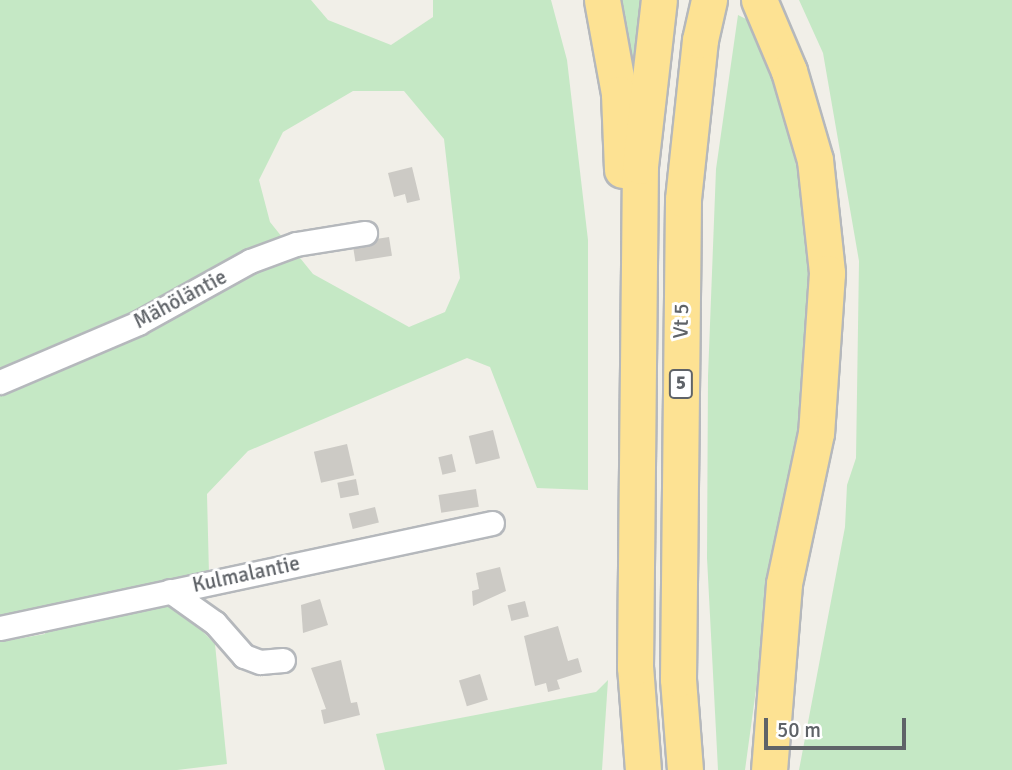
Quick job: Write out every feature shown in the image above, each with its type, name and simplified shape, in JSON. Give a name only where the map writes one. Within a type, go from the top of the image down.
[{"type":"highway","points":[[602,0],[619,107],[635,667]]},
{"type":"highway","name":"Vt 5","points":[[643,770],[635,667],[640,166],[659,0]]},
{"type":"highway","name":"Vt 5","points":[[685,770],[678,679],[682,199],[700,40],[709,0]]},
{"type":"highway","points":[[764,10],[815,160],[827,274],[816,433],[784,584],[768,770]]},
{"type":"street","name":"Mähöläntie","points":[[0,382],[138,323],[250,261],[296,244],[365,233]]},
{"type":"street","name":"Kulmalantie","points":[[0,628],[492,523]]},
{"type":"street","points":[[170,591],[215,623],[244,656],[260,662],[283,660]]},
{"type":"green space","points":[[0,0],[311,0],[328,20],[391,45],[433,17],[433,0],[551,0],[567,60],[588,240],[588,490],[537,488],[490,367],[467,358],[248,451],[207,494],[209,574],[0,617],[0,394],[179,314],[296,253],[313,274],[409,327],[445,312],[460,278],[444,139],[404,91],[353,91],[283,132],[259,180],[270,222],[282,237],[137,317],[0,374]]},
{"type":"green space","points":[[613,0],[642,0],[627,97]]},
{"type":"green space","points":[[799,0],[1012,0],[1012,770],[799,770],[845,527],[847,485],[856,458],[859,261],[823,53]]},
{"type":"green space","points":[[738,15],[748,20],[759,39],[785,107],[811,245],[797,445],[775,551],[745,770],[718,770],[707,558],[708,376],[716,169]]},
{"type":"green space","points":[[171,599],[215,644],[227,764],[177,770],[0,770],[0,642],[45,634],[45,627]]},
{"type":"green space","points":[[608,680],[602,770],[385,770],[376,734],[596,692]]},
{"type":"building","points":[[412,167],[420,200],[407,203],[405,194],[394,197],[388,173]]},
{"type":"building","points":[[389,237],[392,256],[355,262],[352,243]]},
{"type":"building","points":[[493,430],[500,458],[476,464],[469,436]]},
{"type":"building","points":[[347,444],[354,475],[321,483],[314,452]]},
{"type":"building","points":[[452,454],[456,472],[442,475],[438,457]]},
{"type":"building","points":[[356,479],[359,495],[340,498],[337,483]]},
{"type":"building","points":[[476,489],[479,507],[441,513],[438,495]]},
{"type":"building","points":[[375,507],[379,523],[353,529],[349,514]]},
{"type":"building","points":[[500,567],[506,591],[473,606],[472,591],[479,589],[476,573]]},
{"type":"building","points":[[320,599],[328,625],[303,633],[301,605]]},
{"type":"building","points":[[525,601],[529,617],[511,621],[508,605]]},
{"type":"building","points":[[558,626],[568,661],[578,658],[582,672],[557,680],[560,689],[548,692],[546,683],[535,686],[524,636]]},
{"type":"building","points":[[341,660],[351,703],[357,702],[360,715],[324,724],[321,710],[326,709],[311,668]]},
{"type":"building","points":[[480,674],[488,700],[467,706],[459,680]]}]
